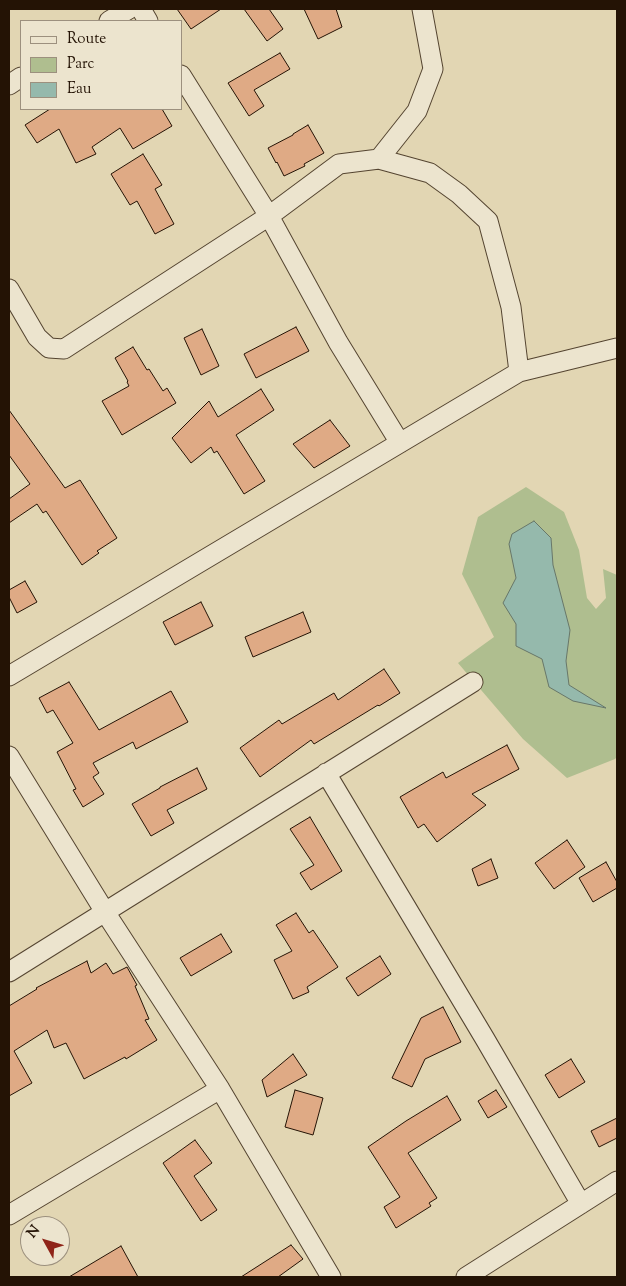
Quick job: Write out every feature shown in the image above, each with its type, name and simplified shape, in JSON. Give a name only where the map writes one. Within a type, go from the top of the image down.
[{"type":"street","points":[[111,20],[128,9]]},
{"type":"street","points":[[140,9],[147,20]]},
{"type":"street","points":[[379,159],[417,111],[433,69],[422,9]]},
{"type":"street","points":[[182,77],[269,216],[338,342],[400,443]]},
{"type":"street","points":[[9,85],[20,78]]},
{"type":"street","points":[[9,289],[37,337],[50,348],[64,349],[269,216],[339,164],[379,159],[430,172],[459,194],[488,221],[511,307],[519,372]]},
{"type":"street","points":[[9,676],[519,372],[617,348]]},
{"type":"street","points":[[9,972],[473,682]]},
{"type":"street","points":[[9,756],[106,912],[220,1089],[331,1277]]},
{"type":"street","points":[[326,773],[581,1204]]},
{"type":"street","points":[[9,1215],[220,1089]]},
{"type":"street","points":[[466,1277],[617,1181]]},
{"type":"green space","points":[[526,487],[564,512],[579,550],[587,598],[596,609],[606,598],[603,569],[617,575],[617,757],[567,778],[523,739],[458,663],[494,637],[462,574],[478,517]]},
{"type":"water","points":[[534,521],[551,538],[553,565],[570,630],[566,661],[569,685],[606,708],[573,701],[549,687],[542,659],[516,646],[516,624],[503,603],[516,578],[509,544],[512,534]]},
{"type":"building","points":[[177,9],[221,9],[191,29]]},
{"type":"building","points":[[244,9],[269,9],[283,29],[267,41]]},
{"type":"building","points":[[304,9],[336,9],[342,27],[318,39]]},
{"type":"building","points":[[280,53],[290,69],[254,90],[264,106],[249,116],[228,83]]},
{"type":"building","points":[[48,110],[163,110],[172,126],[133,149],[120,128],[92,147],[96,154],[76,163],[59,129],[37,143],[25,125]]},
{"type":"building","points":[[308,125],[324,153],[304,164],[305,166],[284,176],[268,148]]},
{"type":"building","points":[[143,154],[162,185],[155,189],[174,224],[155,234],[137,201],[130,205],[111,174]]},
{"type":"building","points":[[296,327],[309,351],[256,378],[244,354]]},
{"type":"building","points":[[202,329],[219,366],[201,375],[184,338]]},
{"type":"building","points":[[133,347],[163,391],[167,388],[176,403],[122,435],[102,401],[129,386],[115,358]]},
{"type":"building","points":[[261,389],[274,410],[236,435],[265,481],[244,494],[217,451],[214,453],[211,447],[191,463],[172,438],[209,401],[218,417]]},
{"type":"building","points":[[9,410],[65,488],[80,480],[117,538],[97,551],[99,553],[82,565],[46,511],[43,513],[37,504],[9,523],[9,499],[30,484],[9,455]]},
{"type":"building","points":[[330,420],[350,446],[314,468],[293,444]]},
{"type":"building","points":[[25,581],[37,602],[17,613],[9,597],[9,590]]},
{"type":"building","points":[[201,602],[213,626],[175,645],[163,622]]},
{"type":"building","points":[[303,612],[311,632],[253,657],[245,637]]},
{"type":"building","points":[[384,669],[400,693],[314,744],[311,740],[260,777],[240,748],[279,720],[282,724],[334,693],[338,700]]},
{"type":"building","points":[[69,682],[99,730],[171,691],[188,722],[136,749],[133,742],[93,763],[99,773],[93,777],[104,794],[83,807],[73,790],[76,789],[57,752],[73,743],[53,710],[47,713],[39,698]]},
{"type":"building","points":[[507,745],[519,769],[472,794],[486,805],[437,842],[424,824],[418,828],[400,797],[443,772],[446,778]]},
{"type":"building","points":[[197,768],[207,789],[167,810],[174,823],[151,836],[132,804]]},
{"type":"building","points":[[310,817],[342,871],[311,890],[300,873],[314,865],[290,829]]},
{"type":"building","points":[[567,840],[585,867],[554,889],[535,863]]},
{"type":"building","points":[[491,859],[498,878],[478,886],[472,869]]},
{"type":"building","points":[[606,862],[617,882],[617,888],[593,902],[579,878]]},
{"type":"building","points":[[296,913],[309,933],[313,930],[338,967],[307,987],[309,992],[293,999],[274,960],[292,951],[276,925]]},
{"type":"building","points":[[221,934],[232,952],[191,976],[180,958]]},
{"type":"building","points":[[380,956],[391,974],[358,996],[346,978]]},
{"type":"building","points":[[87,961],[91,973],[106,963],[113,974],[127,967],[137,985],[135,986],[149,1019],[145,1020],[157,1040],[126,1059],[125,1057],[84,1079],[66,1043],[54,1048],[47,1030],[14,1051],[32,1083],[9,1096],[9,1006],[36,988]]},
{"type":"building","points":[[443,1007],[461,1042],[425,1059],[412,1087],[392,1078],[421,1018]]},
{"type":"building","points":[[293,1054],[307,1075],[267,1097],[262,1080]]},
{"type":"building","points":[[571,1059],[585,1082],[559,1098],[545,1075]]},
{"type":"building","points":[[295,1090],[323,1098],[313,1135],[285,1127]]},
{"type":"building","points":[[496,1090],[507,1107],[488,1118],[478,1101]]},
{"type":"building","points":[[447,1096],[461,1120],[408,1153],[437,1198],[429,1203],[431,1206],[396,1228],[384,1207],[400,1197],[368,1147]]},
{"type":"building","points":[[617,1118],[617,1138],[599,1147],[591,1131]]},
{"type":"building","points":[[195,1140],[212,1163],[194,1176],[217,1210],[201,1221],[163,1163]]},
{"type":"building","points":[[291,1245],[303,1259],[278,1277],[241,1277]]},
{"type":"building","points":[[121,1246],[138,1277],[69,1277]]}]
